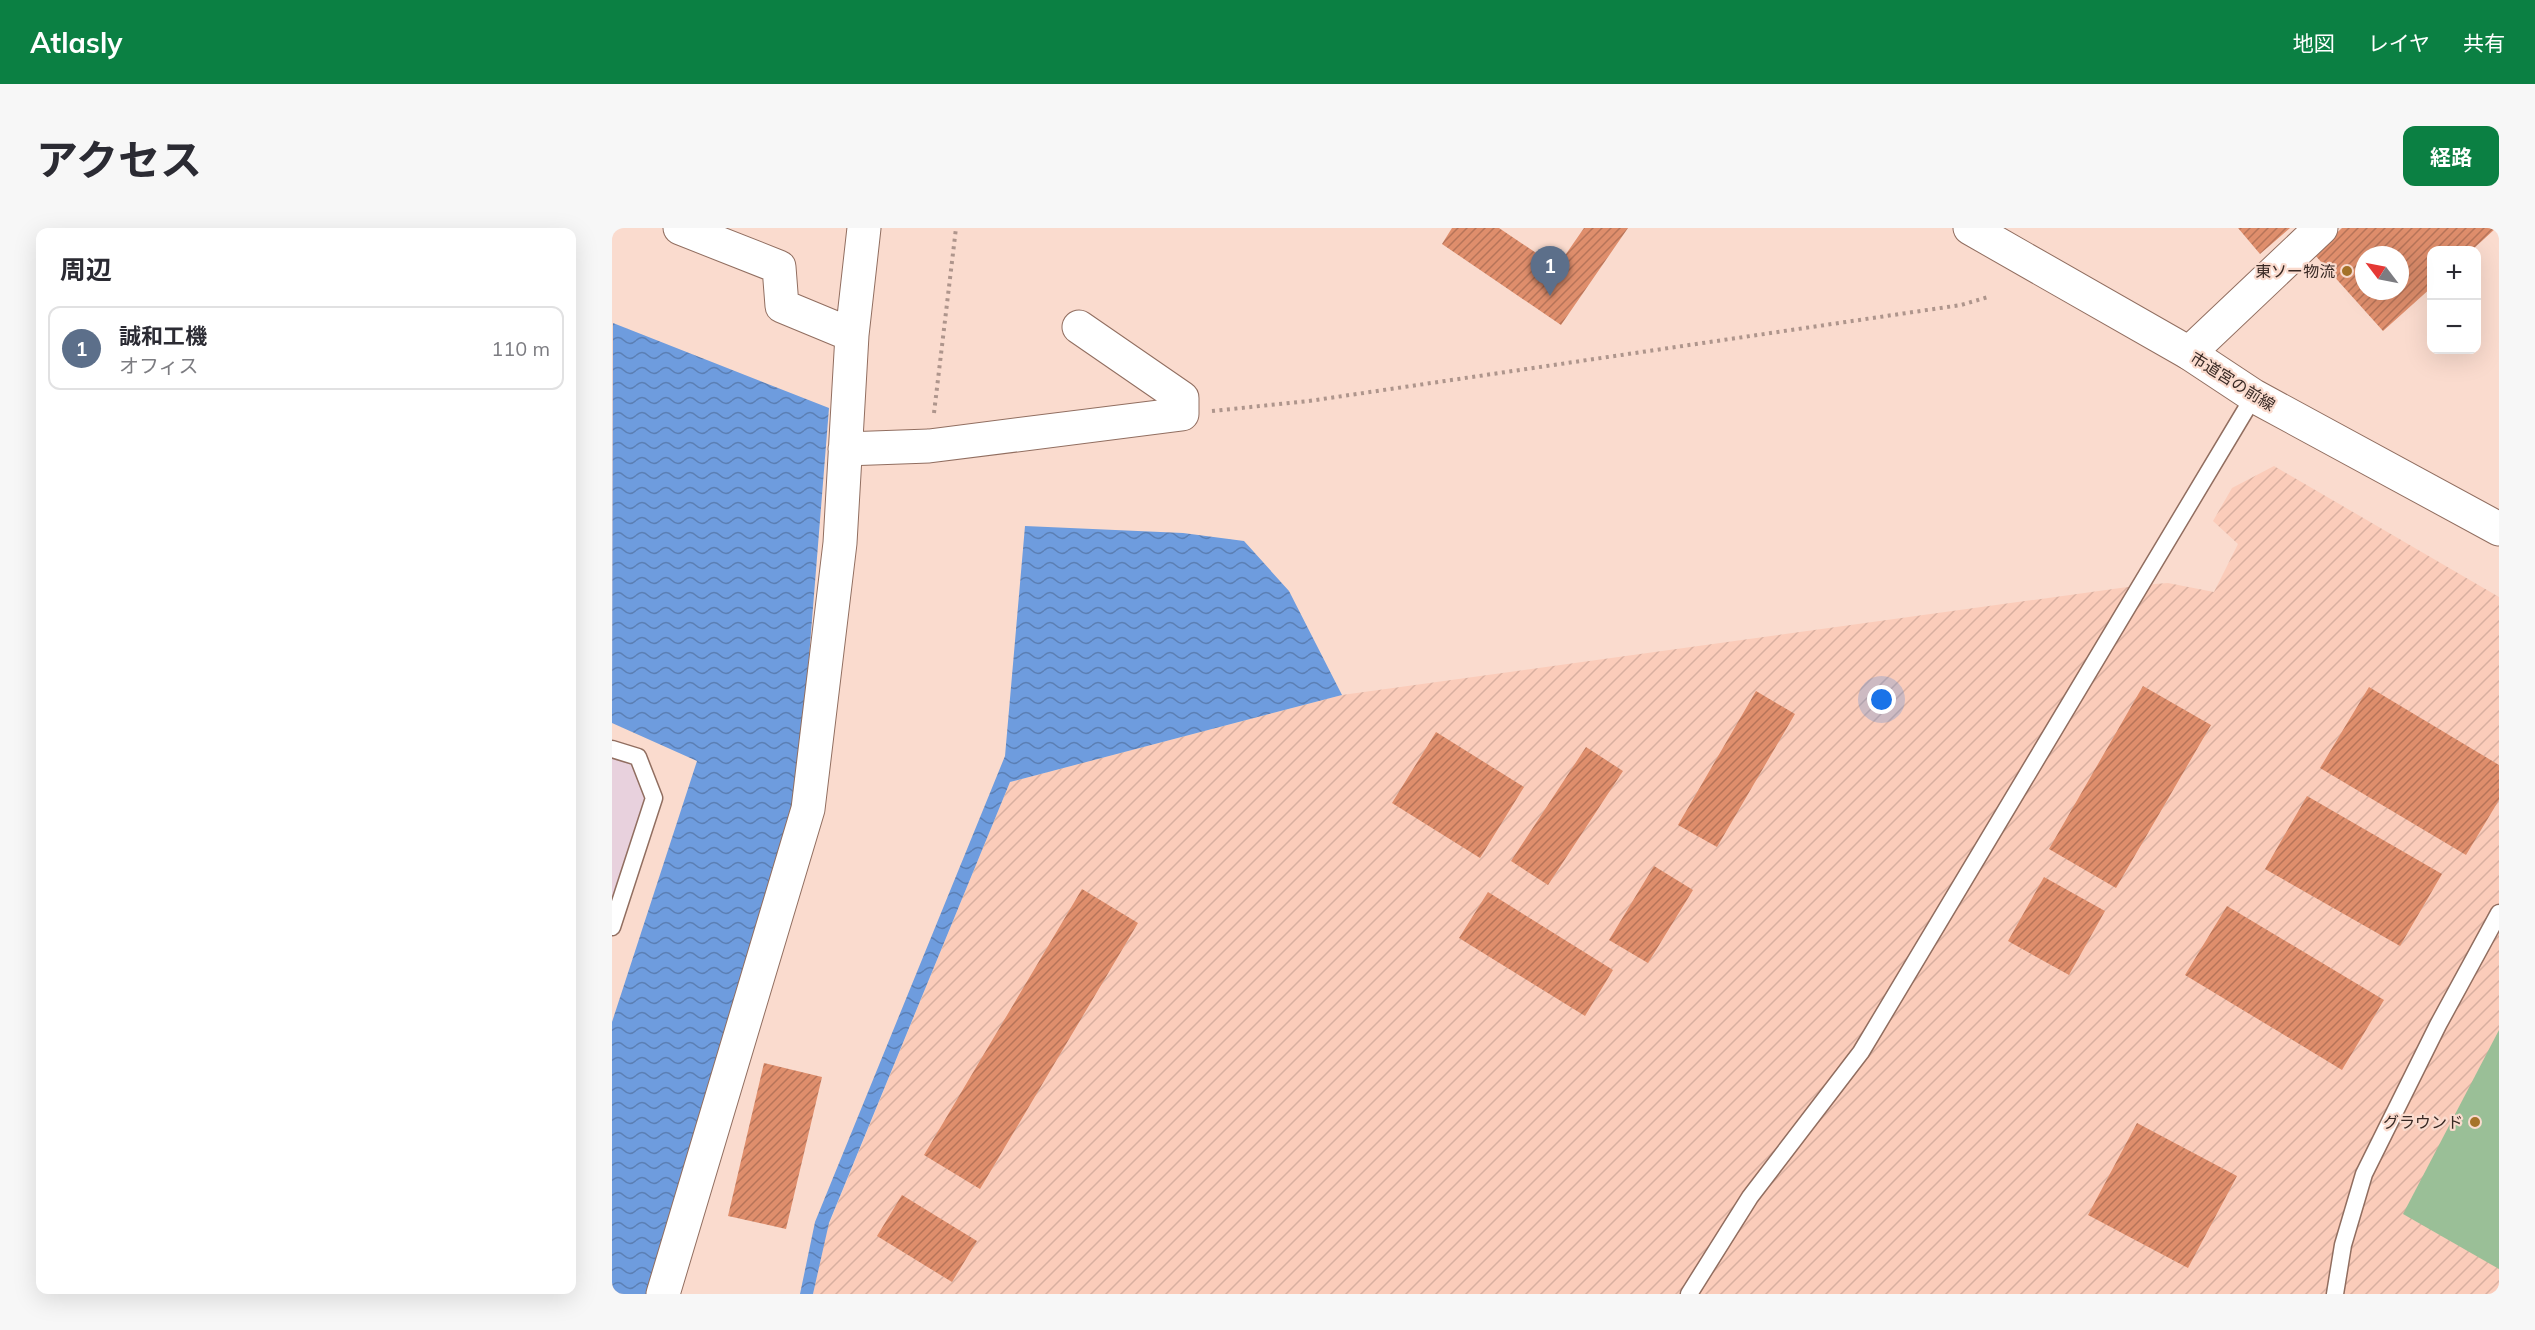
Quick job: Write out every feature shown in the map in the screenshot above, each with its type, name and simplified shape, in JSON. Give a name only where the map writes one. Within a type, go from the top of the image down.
[{"type":"street","points":[[680,228],[779,267],[782,306],[852,334]]},
{"type":"street","points":[[663,1294],[807,809],[840,543],[852,334],[864,228]]},
{"type":"street","name":"市道宮の前線","points":[[1970,228],[2188,353],[2254,396],[2499,529]]},
{"type":"street","points":[[2188,353],[2321,228]]},
{"type":"street","points":[[845,449],[929,446],[1182,414],[1182,398],[1079,327]]},
{"type":"lane","points":[[1689,1294],[1750,1197],[1861,1052],[2254,396]]},
{"type":"lane","points":[[612,749],[638,757],[654,798],[612,927]]},
{"type":"lane","points":[[2335,1294],[2343,1245],[2364,1173],[2438,1025],[2499,913]]},
{"type":"path","points":[[929,446],[956,228]]},
{"type":"path","points":[[1182,414],[1309,401],[1961,305],[1988,297]]},
{"type":"shaded area","points":[[2274,466],[2499,597],[2499,1294],[813,1294],[827,1229],[1010,782],[1342,695],[2142,585],[2168,583],[2214,592],[2238,544],[2213,521],[2232,488]]},
{"type":"shaded area","points":[[612,749],[638,757],[654,798],[612,927]]},
{"type":"green space","name":"グラウンド","points":[[2499,1030],[2499,1269],[2403,1214]]},
{"type":"water","points":[[613,323],[829,408],[797,807],[661,1294],[612,1294],[612,1022],[697,761],[612,723]]},
{"type":"water","points":[[1025,526],[1183,533],[1244,541],[1289,591],[1342,695],[1010,782],[829,1223],[813,1294],[800,1294],[815,1222],[1005,756]]},
{"type":"building","points":[[1452,228],[1499,228],[1557,267],[1584,228],[1628,228],[1561,325],[1442,244]]},
{"type":"building","points":[[2238,228],[2290,228],[2260,254]]},
{"type":"building","name":"東ソー物流","points":[[2342,228],[2496,228],[2476,246],[2427,246],[2427,291],[2383,331],[2355,300],[2409,300],[2409,246],[2355,246],[2355,300],[2314,254]]},
{"type":"building","points":[[2143,686],[2211,725],[2116,888],[2049,849]]},
{"type":"building","points":[[2369,687],[2499,765],[2499,800],[2466,855],[2320,768]]},
{"type":"building","points":[[1756,691],[1795,714],[1717,847],[1678,825]]},
{"type":"building","points":[[1436,732],[1524,787],[1480,858],[1392,803]]},
{"type":"building","points":[[1586,747],[1623,771],[1548,885],[1511,861]]},
{"type":"building","points":[[2307,796],[2442,874],[2400,946],[2265,869]]},
{"type":"building","points":[[1654,866],[1693,890],[1648,963],[1609,940]]},
{"type":"building","points":[[2044,877],[2105,911],[2069,975],[2008,941]]},
{"type":"building","points":[[1082,889],[1138,923],[980,1189],[924,1155]]},
{"type":"building","points":[[1488,892],[1613,970],[1585,1016],[1459,938]]},
{"type":"building","points":[[2227,906],[2384,1000],[2342,1070],[2185,975]]},
{"type":"building","points":[[764,1063],[822,1077],[786,1229],[728,1216]]},
{"type":"building","points":[[2137,1123],[2237,1176],[2188,1268],[2088,1215]]},
{"type":"building","points":[[902,1195],[977,1241],[952,1282],[877,1236]]},
{"type":"place","name":"東ソー物流","points":[[2347,271]]},
{"type":"place","name":"誠和工機","points":[[1550,296]]},
{"type":"place","name":"グラウンド","points":[[2475,1122]]}]
